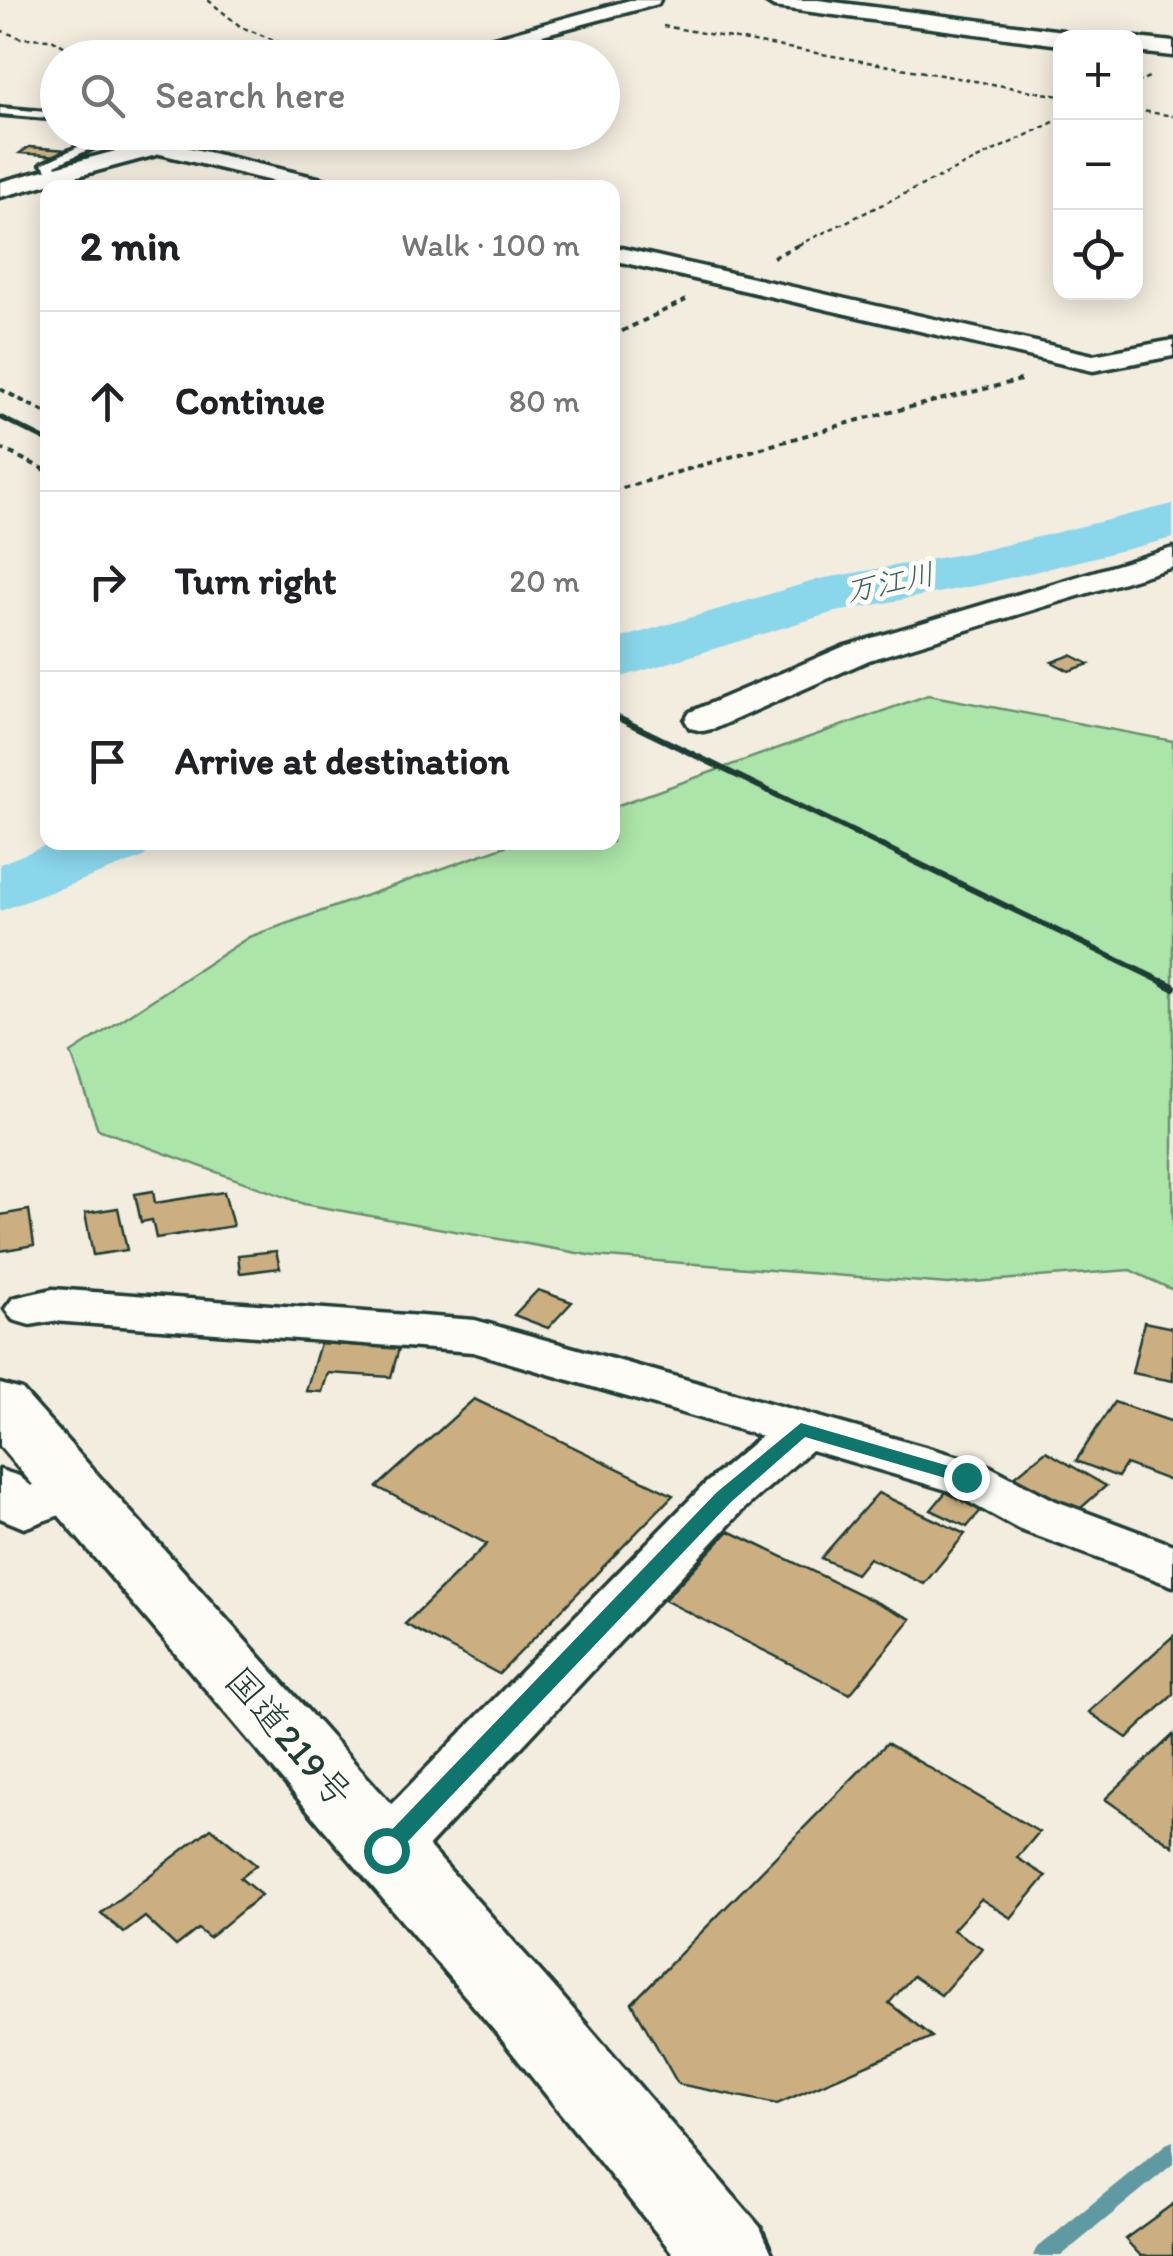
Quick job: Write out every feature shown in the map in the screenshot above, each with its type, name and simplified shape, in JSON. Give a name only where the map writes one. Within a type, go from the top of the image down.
[{"type":"main road","points":[[774,0],[893,19],[1053,37]]},
{"type":"main road","points":[[1143,46],[1173,49]]},
{"type":"main road","name":"国道219号","points":[[0,1405],[386,1850],[728,2256]]},
{"type":"street","points":[[500,40],[651,0]]},
{"type":"street","points":[[0,190],[55,171],[154,150]]},
{"type":"street","points":[[171,150],[297,180]]},
{"type":"street","points":[[620,254],[1093,363],[1173,348]]},
{"type":"street","points":[[703,720],[857,653],[1173,558]]},
{"type":"street","points":[[30,1309],[53,1305],[475,1336],[966,1477],[1037,1515],[1173,1566]]},
{"type":"street","points":[[386,1850],[724,1497],[801,1430]]},
{"type":"street","points":[[0,1490],[24,1509],[74,1490]]},
{"type":"lane","points":[[0,111],[40,114]]},
{"type":"lane","points":[[55,171],[48,164],[79,150]]},
{"type":"path","points":[[208,0],[240,26],[275,40]]},
{"type":"path","points":[[598,14],[1053,95]]},
{"type":"path","points":[[0,30],[20,38],[54,40]]},
{"type":"path","points":[[1143,111],[1173,116]]},
{"type":"path","points":[[620,332],[1058,120]]},
{"type":"path","points":[[620,489],[866,418],[1093,363]]},
{"type":"path","points":[[0,389],[40,410]]},
{"type":"path","points":[[0,448],[40,467]]},
{"type":"green space","points":[[928,695],[1173,741],[1173,1290],[1130,1270],[948,1284],[594,1256],[304,1204],[98,1129],[71,1053],[249,937],[494,850],[620,850],[620,805]]},
{"type":"building","points":[[29,147],[67,150],[58,156],[20,153]]},
{"type":"building","points":[[1071,655],[1089,664],[1069,671],[1052,662]]},
{"type":"building","points":[[153,1191],[155,1203],[224,1192],[233,1226],[156,1238],[152,1220],[141,1222],[135,1194]]},
{"type":"building","points":[[118,1208],[127,1250],[93,1255],[85,1213]]},
{"type":"building","points":[[29,1210],[34,1245],[0,1251],[0,1215]]},
{"type":"building","points":[[276,1251],[280,1268],[240,1273],[238,1255]]},
{"type":"building","points":[[538,1290],[572,1302],[548,1328],[514,1315]]},
{"type":"building","points":[[1144,1322],[1173,1328],[1173,1381],[1132,1373]]},
{"type":"building","points":[[320,1343],[399,1348],[391,1377],[328,1373],[322,1392],[306,1391]]},
{"type":"building","points":[[474,1399],[673,1495],[499,1674],[405,1624],[487,1544],[377,1487]]},
{"type":"building","points":[[1114,1402],[1173,1422],[1173,1482],[1126,1464],[1118,1477],[1076,1461]]},
{"type":"building","points":[[1046,1451],[1106,1486],[1074,1514],[1013,1478]]},
{"type":"building","points":[[946,1492],[982,1509],[967,1527],[931,1510]]},
{"type":"building","points":[[878,1493],[965,1534],[924,1584],[869,1558],[856,1574],[821,1558]]},
{"type":"building","points":[[729,1531],[911,1619],[850,1694],[664,1600]]},
{"type":"building","points":[[1173,1636],[1173,1695],[1127,1738],[1089,1712]]},
{"type":"building","points":[[1173,1735],[1173,1846],[1105,1799]]},
{"type":"building","points":[[887,1743],[1039,1832],[1017,1858],[1046,1876],[1011,1918],[981,1899],[953,1930],[982,1948],[941,1995],[913,1976],[889,2003],[932,2037],[777,2104],[678,2084],[632,2003]]},
{"type":"building","points":[[211,1828],[256,1865],[240,1878],[261,1895],[209,1938],[198,1929],[176,1946],[145,1917],[124,1933],[101,1913]]},
{"type":"building","points":[[1173,2204],[1173,2256],[1141,2256],[1125,2239]]},
{"type":"waterway","name":"万江川","points":[[620,659],[820,597],[984,567],[1173,521]]},
{"type":"waterway","name":"万江川","points":[[0,889],[99,850]]},
{"type":"waterway","points":[[1044,2256],[1173,2151]]},
{"type":"railway","points":[[0,417],[40,437]]},
{"type":"railway","points":[[620,719],[1169,985]]},
{"type":"railway","points":[[1163,982],[1169,985]]},
{"type":"railway","points":[[1169,985],[1173,987]]},
{"type":"route","points":[[386,1850],[724,1497],[801,1430],[966,1477]]}]
